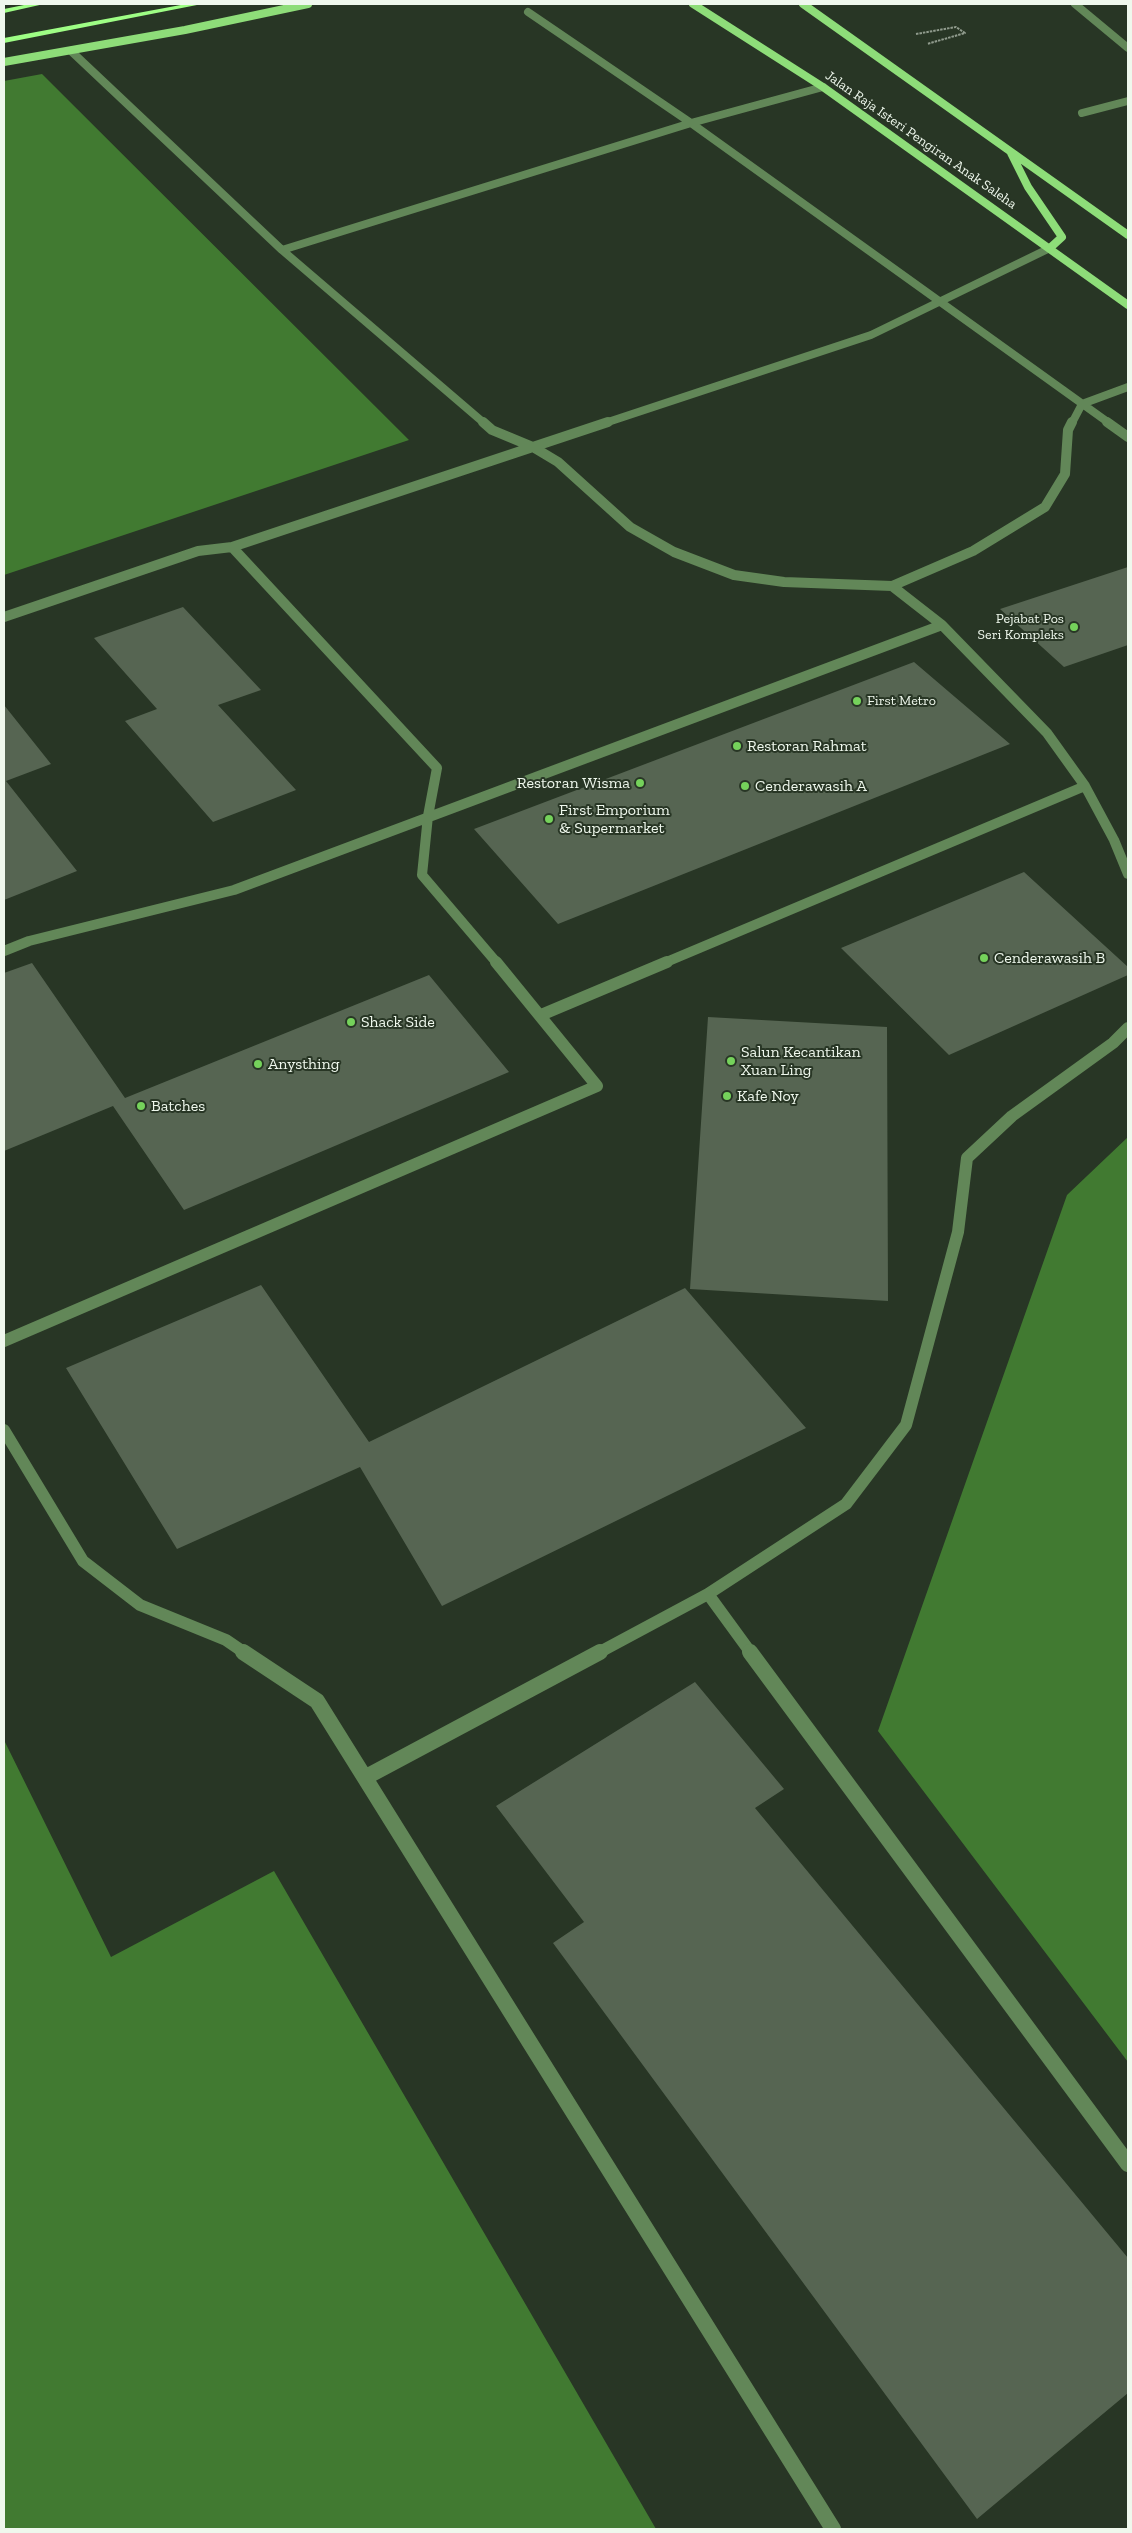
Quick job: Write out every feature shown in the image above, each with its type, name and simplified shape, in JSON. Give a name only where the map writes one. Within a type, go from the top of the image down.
[{"type":"highway","points":[[4,11],[40,4]]},
{"type":"highway","points":[[4,41],[198,4]]},
{"type":"main road","points":[[4,62],[71,51],[308,4]]},
{"type":"main road","name":"Jalan Raja Isteri Pengiran Anak Saleha","points":[[693,4],[824,87],[1128,304]]},
{"type":"main road","points":[[803,4],[1128,235]]},
{"type":"main road","points":[[1010,151],[1028,187],[1062,237],[1050,248]]},
{"type":"lane","points":[[1075,4],[1128,48]]},
{"type":"lane","points":[[528,12],[691,123],[942,301],[1128,437]]},
{"type":"lane","points":[[71,51],[282,250],[492,430],[533,447],[558,462],[630,528],[674,552],[734,575],[784,582],[892,586],[973,551],[1045,507],[1065,474],[1068,430],[1082,404],[1128,387]]},
{"type":"lane","points":[[282,250],[691,123],[824,87]]},
{"type":"lane","points":[[1082,114],[1128,101]]},
{"type":"lane","points":[[4,617],[198,551],[232,547],[871,335],[1050,248]]},
{"type":"lane","points":[[4,1341],[597,1086],[541,1015],[422,875],[428,816],[437,768],[232,547]]},
{"type":"lane","points":[[892,586],[942,625],[1047,733],[1085,786],[1114,840],[1128,874]]},
{"type":"lane","points":[[4,951],[29,941],[234,890],[942,625]]},
{"type":"lane","points":[[541,1015],[1085,786]]},
{"type":"lane","points":[[366,1777],[708,1594],[846,1504],[906,1425],[958,1232],[967,1158],[1012,1116],[1113,1043],[1128,1028]]},
{"type":"lane","points":[[4,1430],[83,1561],[140,1605],[226,1640],[317,1701],[833,2529]]},
{"type":"lane","points":[[708,1594],[1128,2164]]},
{"type":"green space","points":[[42,74],[409,440],[4,575],[4,81]]},
{"type":"green space","points":[[1128,1137],[1128,2062],[878,1731],[1067,1195]]},
{"type":"green space","points":[[4,1740],[111,1957],[274,1871],[656,2529],[4,2529]]},
{"type":"building","name":"Pejabat Pos Seri Kompleks","points":[[1128,567],[1128,645],[1064,667],[1000,609]]},
{"type":"building","points":[[183,607],[261,690],[218,705],[296,790],[213,822],[125,721],[157,709],[94,638]]},
{"type":"building","name":"Cenderawasih A","points":[[914,662],[1010,744],[558,924],[474,829]]},
{"type":"building","points":[[4,705],[51,764],[6,781],[77,871],[4,900]]},
{"type":"building","name":"Cenderawasih B","points":[[1024,872],[1128,967],[1128,975],[949,1055],[841,948]]},
{"type":"building","points":[[32,963],[125,1098],[429,975],[509,1072],[184,1210],[113,1106],[4,1151],[4,973]]},
{"type":"building","points":[[708,1017],[887,1027],[888,1301],[690,1289]]},
{"type":"building","points":[[261,1285],[369,1442],[685,1288],[806,1428],[442,1606],[360,1467],[177,1549],[66,1368]]},
{"type":"building","points":[[695,1682],[784,1789],[755,1808],[1128,2258],[1128,2393],[977,2519],[553,1943],[584,1922],[496,1806]]},
{"type":"place","name":"Pejabat Pos Seri Kompleks","points":[[1074,627]]},
{"type":"place","name":"First Metro","points":[[857,701]]},
{"type":"place","name":"Restoran Rahmat","points":[[737,746]]},
{"type":"place","name":"Restoran Wisma","points":[[640,783]]},
{"type":"place","name":"Cenderawasih A","points":[[745,786]]},
{"type":"place","name":"First Emporium & Supermarket","points":[[549,819]]},
{"type":"place","name":"Cenderawasih B","points":[[984,958]]},
{"type":"place","name":"Shack Side","points":[[351,1022]]},
{"type":"place","name":"Salun Kecantikan Xuan Ling","points":[[731,1061]]},
{"type":"place","name":"Anysthing","points":[[258,1064]]},
{"type":"place","name":"Kafe Noy","points":[[727,1096]]},
{"type":"place","name":"Batches","points":[[141,1106]]}]
